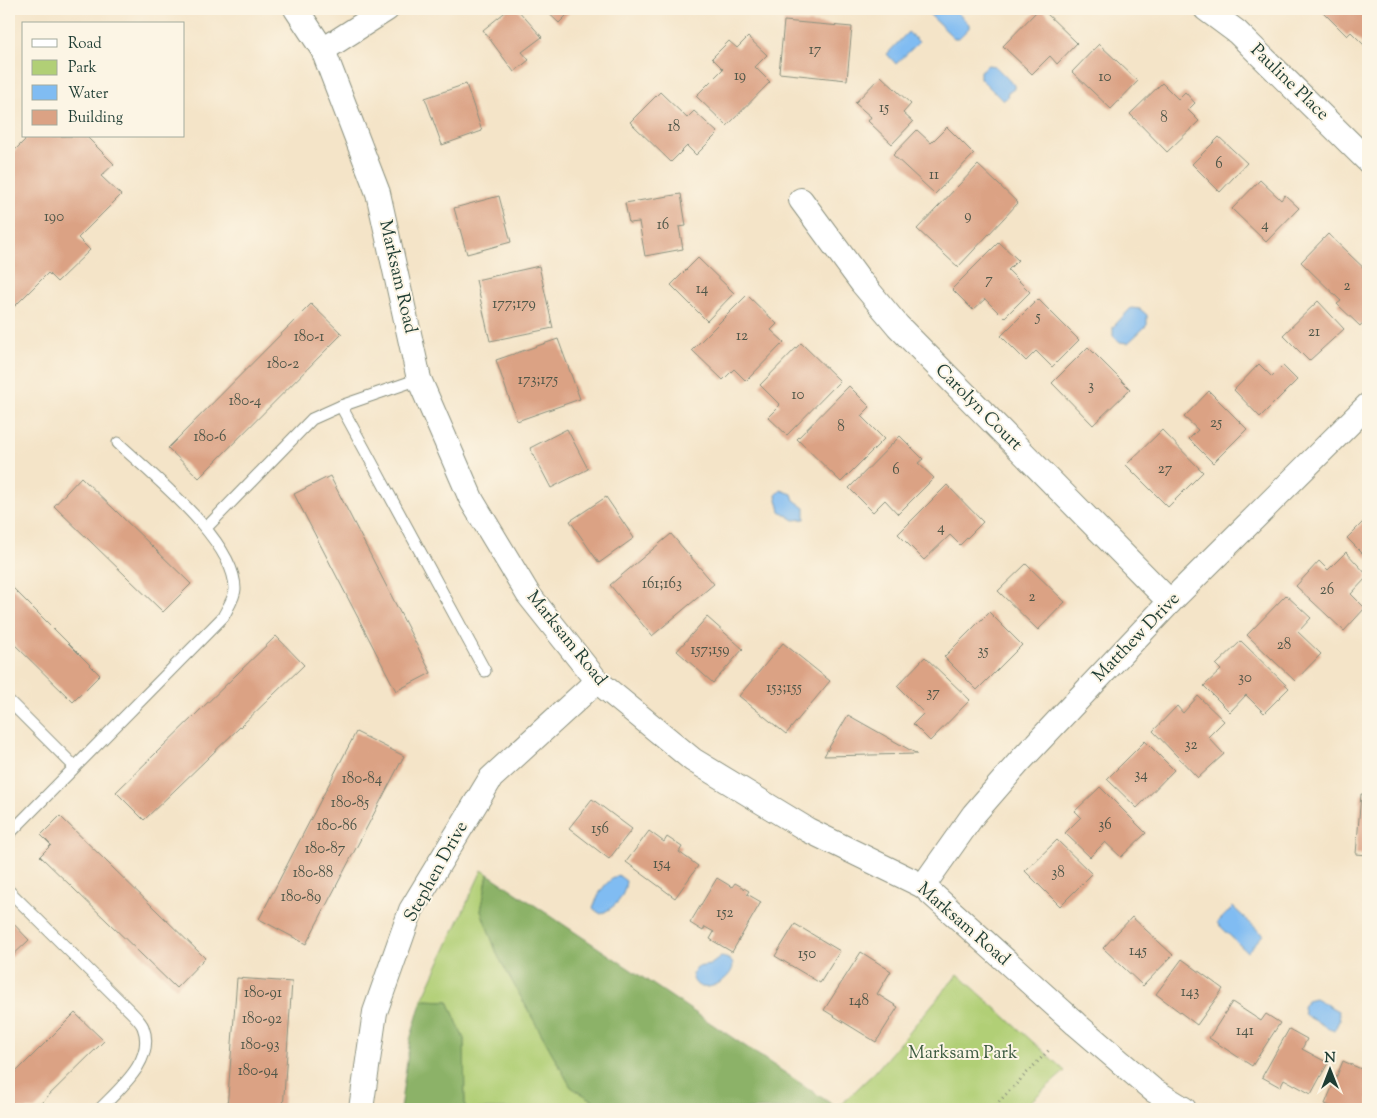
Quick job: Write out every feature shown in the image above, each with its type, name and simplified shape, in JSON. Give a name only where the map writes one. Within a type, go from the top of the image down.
[{"type":"street","name":"Marksam Road","points":[[296,9],[323,50],[378,194],[419,379],[472,501],[528,594],[597,681],[693,760],[808,830],[923,886],[1152,1090],[1184,1109]]},
{"type":"street","points":[[323,50],[388,9]]},
{"type":"street","name":"Pauline Place","points":[[1206,9],[1237,32],[1368,160]]},
{"type":"street","name":"Carolyn Court","points":[[802,200],[862,283],[898,326],[1170,602]]},
{"type":"street","name":"Matthew Drive","points":[[923,886],[974,814],[1020,761],[1170,602],[1368,405]]},
{"type":"street","name":"Stephen Drive","points":[[362,1109],[375,1012],[411,910],[491,778],[597,681]]},
{"type":"lane","points":[[206,528],[312,418],[419,379]]},
{"type":"lane","points":[[341,406],[485,671]]},
{"type":"lane","points":[[9,834],[223,616],[235,591],[232,568],[206,528],[118,443]]},
{"type":"lane","points":[[9,702],[74,766]]},
{"type":"lane","points":[[9,891],[131,1012],[143,1027],[146,1047],[135,1072],[100,1109]]},
{"type":"path","points":[[992,1109],[1050,1049]]},
{"type":"green space","points":[[482,870],[488,874],[481,911],[498,956],[571,1087],[607,1109],[465,1109],[464,1039],[448,1001],[422,1000]]},
{"type":"green space","points":[[488,874],[836,1107],[834,1109],[607,1109],[571,1087],[498,956],[481,911]]},
{"type":"green space","name":"Marksam Park","points":[[958,974],[1065,1071],[1022,1109],[836,1109],[875,1072]]},
{"type":"green space","points":[[422,1000],[448,1001],[464,1039],[465,1109],[400,1109],[410,1040]]},
{"type":"water","points":[[929,9],[954,9],[969,24],[969,28],[959,38],[954,38],[929,14]]},
{"type":"water","points":[[908,32],[919,42],[896,64],[887,54]]},
{"type":"water","points":[[988,65],[995,66],[1014,85],[1014,89],[1008,93],[1003,101],[980,78],[980,71]]},
{"type":"water","points":[[1131,308],[1140,309],[1147,315],[1147,325],[1128,343],[1120,342],[1113,336],[1113,327]]},
{"type":"water","points":[[781,490],[792,494],[794,500],[805,508],[805,519],[794,520],[780,511],[776,495]]},
{"type":"water","points":[[618,875],[626,881],[623,893],[615,905],[601,914],[593,909],[597,898],[605,885]]},
{"type":"water","points":[[1233,907],[1263,935],[1247,952],[1217,923]]},
{"type":"water","points":[[721,957],[731,961],[733,967],[729,974],[713,986],[704,987],[696,984],[692,974],[697,967],[710,965]]},
{"type":"water","points":[[1315,998],[1338,1011],[1340,1019],[1334,1031],[1305,1015],[1303,1007],[1307,1000]]},
{"type":"building","points":[[509,9],[517,9],[542,37],[522,52],[529,60],[514,72],[483,30]]},
{"type":"building","points":[[544,9],[573,9],[559,23]]},
{"type":"building","points":[[1039,9],[1042,9],[1077,43],[1057,64],[1050,56],[1032,74],[1003,46]]},
{"type":"building","points":[[1326,9],[1368,9],[1367,48],[1351,32],[1347,36],[1323,12]]},
{"type":"building","points":[[784,21],[852,27],[847,80],[779,73]]},
{"type":"building","points":[[748,37],[767,55],[755,67],[770,82],[727,126],[696,96],[723,69],[712,58],[729,41],[737,48]]},
{"type":"building","points":[[1099,44],[1138,81],[1111,109],[1072,72]]},
{"type":"building","points":[[881,76],[911,104],[903,113],[913,122],[892,144],[868,121],[871,117],[855,103]]},
{"type":"building","points":[[1162,83],[1178,99],[1185,92],[1195,103],[1188,110],[1199,121],[1167,152],[1130,114]]},
{"type":"building","points":[[466,84],[482,131],[442,145],[425,98]]},
{"type":"building","points":[[660,92],[687,118],[694,111],[718,133],[696,155],[687,146],[671,162],[630,122]]},
{"type":"building","points":[[947,127],[974,154],[935,194],[893,155],[917,130],[931,143]]},
{"type":"building","points":[[1219,137],[1247,163],[1220,192],[1192,164]]},
{"type":"building","points":[[27,138],[88,138],[114,164],[101,176],[121,195],[78,238],[90,250],[57,282],[48,273],[9,312],[9,156]]},
{"type":"building","points":[[978,165],[1018,203],[958,267],[917,229]]},
{"type":"building","points":[[1260,180],[1281,200],[1285,195],[1299,208],[1266,242],[1232,209]]},
{"type":"building","points":[[681,194],[686,226],[679,227],[683,249],[645,256],[639,222],[629,223],[625,203]]},
{"type":"building","points":[[499,196],[511,242],[467,254],[454,208]]},
{"type":"building","points":[[1328,234],[1368,272],[1368,317],[1360,326],[1337,304],[1341,301],[1301,262]]},
{"type":"building","points":[[999,242],[1018,260],[1008,270],[1030,292],[1004,318],[985,299],[973,310],[952,289]]},
{"type":"building","points":[[698,258],[734,293],[707,321],[671,285]]},
{"type":"building","points":[[539,266],[553,328],[490,341],[476,280]]},
{"type":"building","points":[[747,295],[777,324],[771,330],[784,342],[746,381],[734,369],[723,380],[692,350]]},
{"type":"building","points":[[1038,299],[1079,340],[1052,367],[1036,351],[1026,361],[1001,336]]},
{"type":"building","points":[[1318,301],[1344,329],[1309,361],[1283,335]]},
{"type":"building","points":[[311,304],[342,334],[199,478],[168,448]]},
{"type":"building","points":[[558,339],[580,399],[517,421],[496,360]]},
{"type":"building","points":[[801,343],[840,381],[787,435],[768,417],[780,405],[760,385]]},
{"type":"building","points":[[1088,347],[1130,389],[1093,425],[1052,383]]},
{"type":"building","points":[[1259,364],[1272,377],[1283,366],[1297,380],[1260,417],[1234,390]]},
{"type":"building","points":[[849,386],[870,407],[861,416],[884,439],[841,482],[797,439]]},
{"type":"building","points":[[1209,391],[1247,429],[1213,463],[1189,439],[1198,430],[1184,417]]},
{"type":"building","points":[[567,429],[588,469],[551,488],[530,448]]},
{"type":"building","points":[[1162,430],[1203,472],[1168,507],[1126,465]]},
{"type":"building","points":[[900,436],[923,459],[918,463],[934,478],[898,514],[885,500],[873,512],[849,488]]},
{"type":"building","points":[[330,476],[431,673],[396,691],[294,494]]},
{"type":"building","points":[[81,477],[191,584],[163,612],[54,506]]},
{"type":"building","points":[[947,485],[983,522],[960,545],[950,535],[924,560],[898,534]]},
{"type":"building","points":[[606,497],[634,538],[599,563],[570,521]]},
{"type":"building","points":[[1368,517],[1368,559],[1347,538]]},
{"type":"building","points":[[671,534],[714,584],[652,636],[610,585]]},
{"type":"building","points":[[1346,552],[1368,576],[1351,594],[1365,608],[1344,631],[1296,586],[1319,561],[1328,570]]},
{"type":"building","points":[[1026,564],[1065,602],[1038,630],[998,591]]},
{"type":"building","points":[[9,584],[100,675],[73,702],[9,639]]},
{"type":"building","points":[[1286,595],[1311,618],[1298,632],[1321,654],[1295,681],[1247,635]]},
{"type":"building","points":[[989,612],[1022,645],[977,690],[944,657]]},
{"type":"building","points":[[707,617],[743,649],[713,683],[677,651]]},
{"type":"building","points":[[276,636],[304,665],[144,820],[116,792]]},
{"type":"building","points":[[1241,641],[1289,688],[1264,713],[1246,695],[1230,712],[1204,686],[1221,670],[1216,665]]},
{"type":"building","points":[[783,643],[830,681],[786,734],[739,696]]},
{"type":"building","points":[[925,657],[970,700],[930,741],[913,724],[924,713],[897,686]]},
{"type":"building","points":[[1198,696],[1224,721],[1208,737],[1224,754],[1198,778],[1153,731],[1177,706],[1183,713]]},
{"type":"building","points":[[848,715],[917,754],[824,756]]},
{"type":"building","points":[[356,732],[404,756],[306,944],[259,919]]},
{"type":"building","points":[[1145,741],[1174,770],[1137,808],[1107,779]]},
{"type":"building","points":[[1100,787],[1146,833],[1121,857],[1105,842],[1090,857],[1065,833],[1081,817],[1075,811]]},
{"type":"building","points":[[1361,794],[1368,795],[1368,855],[1356,854]]},
{"type":"building","points":[[592,799],[632,829],[609,859],[569,828]]},
{"type":"building","points":[[60,816],[205,958],[176,988],[40,856],[51,845],[41,835]]},
{"type":"building","points":[[649,831],[664,842],[667,837],[682,847],[679,852],[698,866],[675,898],[626,862]]},
{"type":"building","points":[[1057,840],[1092,874],[1060,906],[1025,871]]},
{"type":"building","points":[[717,878],[732,887],[735,883],[749,891],[747,894],[761,902],[732,952],[710,939],[714,932],[705,927],[703,931],[690,923]]},
{"type":"building","points":[[1132,917],[1173,955],[1143,986],[1103,948]]},
{"type":"building","points":[[9,919],[29,940],[9,959]]},
{"type":"building","points":[[795,924],[840,951],[820,983],[775,956]]},
{"type":"building","points":[[861,952],[891,971],[877,994],[898,1007],[876,1042],[824,1010]]},
{"type":"building","points":[[1182,959],[1223,989],[1197,1025],[1156,994]]},
{"type":"building","points":[[237,978],[292,982],[283,1109],[227,1109]]},
{"type":"building","points":[[1232,1002],[1261,1021],[1266,1014],[1280,1023],[1252,1066],[1209,1038]]},
{"type":"building","points":[[75,1013],[104,1041],[35,1109],[9,1109],[9,1079]]},
{"type":"building","points":[[1289,1029],[1307,1039],[1302,1049],[1328,1063],[1311,1094],[1284,1079],[1280,1087],[1262,1077]]},
{"type":"building","points":[[1343,1061],[1368,1072],[1368,1109],[1337,1109],[1325,1104]]}]
